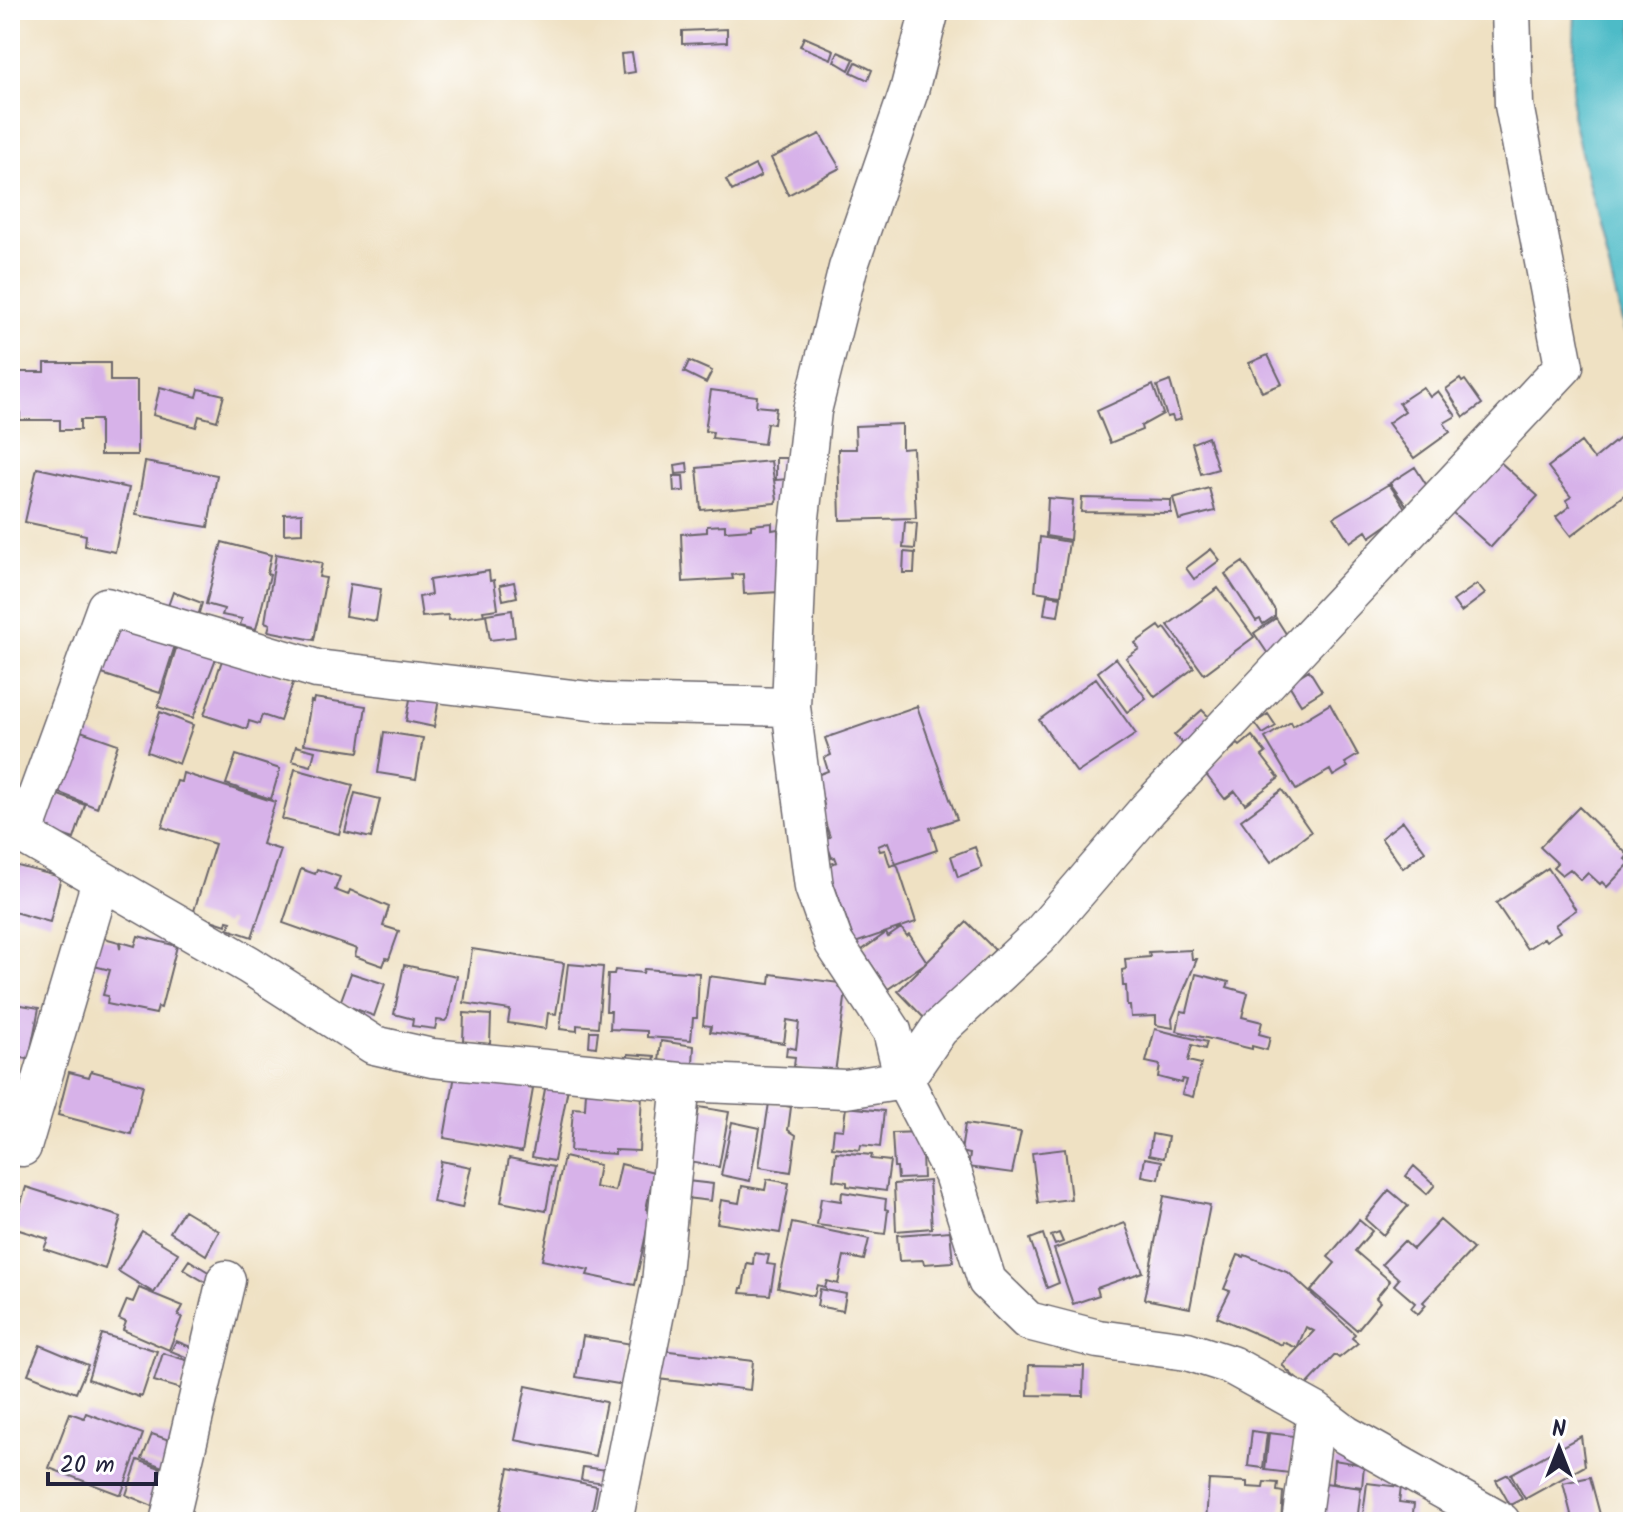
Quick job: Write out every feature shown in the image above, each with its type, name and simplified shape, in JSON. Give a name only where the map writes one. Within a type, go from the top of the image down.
[{"type":"street","points":[[930,10],[909,91],[848,268],[812,411],[798,535],[791,707],[814,887],[834,943],[892,1031],[904,1080],[953,1174],[987,1281],[1028,1321],[1098,1339],[1187,1351],[1231,1365],[1316,1412],[1346,1435],[1501,1522]]},
{"type":"street","points":[[791,707],[607,703],[317,669],[106,607],[17,831],[249,965],[374,1045],[432,1058],[681,1082],[846,1089],[904,1080],[939,1029],[1038,937],[1148,809],[1564,366],[1514,105],[1511,10]]},
{"type":"street","points":[[22,1147],[101,881]]},
{"type":"street","points":[[613,1522],[661,1283],[681,1082]]},
{"type":"street","points":[[169,1522],[226,1280]]},
{"type":"street","points":[[1301,1522],[1316,1412]]},
{"type":"water","points":[[1575,10],[1633,10],[1633,348],[1624,330],[1572,115]]},
{"type":"building","points":[[727,29],[727,42],[682,44],[682,31]]},
{"type":"building","points":[[804,37],[834,50],[831,59],[800,46]]},
{"type":"building","points":[[838,52],[854,59],[849,70],[834,61]]},
{"type":"building","points":[[632,53],[635,72],[623,74],[621,54]]},
{"type":"building","points":[[856,62],[872,70],[868,80],[851,72]]},
{"type":"building","points":[[820,134],[840,168],[788,195],[771,158]]},
{"type":"building","points":[[755,165],[761,176],[732,191],[726,180]]},
{"type":"building","points":[[12,337],[17,398],[10,398]]},
{"type":"building","points":[[1268,355],[1282,384],[1262,392],[1249,363]]},
{"type":"building","points":[[689,361],[712,371],[706,383],[684,372]]},
{"type":"building","points":[[45,363],[110,363],[110,381],[137,381],[137,455],[100,455],[100,420],[80,420],[80,430],[60,430],[60,420],[20,420],[20,372],[45,372]]},
{"type":"building","points":[[1460,379],[1462,382],[1465,380],[1482,404],[1464,417],[1446,389]]},
{"type":"building","points":[[1170,381],[1181,419],[1174,421],[1172,416],[1167,417],[1157,386]]},
{"type":"building","points":[[1153,385],[1163,414],[1141,426],[1142,430],[1110,443],[1097,411]]},
{"type":"building","points":[[160,387],[197,397],[199,389],[224,395],[217,421],[199,416],[196,427],[153,415]]},
{"type":"building","points":[[1423,387],[1430,397],[1438,391],[1456,416],[1444,423],[1450,432],[1414,458],[1388,423],[1405,411],[1399,403]]},
{"type":"building","points":[[711,390],[757,396],[756,406],[776,408],[774,424],[767,423],[764,444],[712,438],[713,432],[705,431]]},
{"type":"building","points":[[902,424],[902,449],[913,448],[916,518],[840,520],[838,449],[856,449],[855,426]]},
{"type":"building","points":[[1622,436],[1633,450],[1633,488],[1571,536],[1556,517],[1570,506],[1566,500],[1571,497],[1548,467],[1581,442],[1594,459]]},
{"type":"building","points":[[1208,437],[1218,469],[1201,474],[1192,443]]},
{"type":"building","points":[[776,458],[789,458],[789,479],[776,480]]},
{"type":"building","points":[[771,461],[775,503],[701,510],[697,468]]},
{"type":"building","points":[[1499,461],[1538,496],[1491,547],[1452,512]]},
{"type":"building","points":[[145,462],[217,475],[208,527],[136,515]]},
{"type":"building","points":[[687,463],[688,473],[676,474],[675,465]]},
{"type":"building","points":[[1415,467],[1429,489],[1406,505],[1390,483]]},
{"type":"building","points":[[37,468],[129,488],[115,552],[85,546],[86,535],[25,522]]},
{"type":"building","points":[[673,476],[683,476],[684,491],[674,492]]},
{"type":"building","points":[[1389,484],[1407,511],[1370,537],[1366,531],[1350,542],[1334,517]]},
{"type":"building","points":[[1209,488],[1215,511],[1179,520],[1173,498]]},
{"type":"building","points":[[1048,498],[1073,500],[1070,540],[1046,536]]},
{"type":"building","points":[[1082,498],[1171,500],[1171,513],[1081,512]]},
{"type":"building","points":[[302,513],[302,533],[284,534],[284,514]]},
{"type":"building","points":[[905,522],[917,523],[915,549],[903,548]]},
{"type":"building","points":[[772,523],[772,530],[778,529],[780,592],[744,594],[743,574],[732,575],[733,579],[683,582],[681,534],[707,532],[707,526],[725,525],[725,531]]},
{"type":"building","points":[[1040,537],[1069,542],[1061,595],[1035,591]]},
{"type":"building","points":[[222,542],[271,555],[267,574],[270,575],[256,629],[240,625],[242,619],[222,615],[224,609],[206,604]]},
{"type":"building","points":[[1211,549],[1220,560],[1194,579],[1186,568]]},
{"type":"building","points":[[904,552],[915,553],[914,573],[903,573]]},
{"type":"building","points":[[276,554],[322,563],[319,577],[326,578],[314,640],[268,631],[270,624],[265,622]]},
{"type":"building","points":[[1243,562],[1275,610],[1275,616],[1263,624],[1260,619],[1256,621],[1225,574]]},
{"type":"building","points":[[489,571],[490,581],[494,580],[498,609],[483,611],[484,615],[449,620],[448,615],[422,617],[419,597],[431,595],[429,580]]},
{"type":"building","points":[[514,582],[517,597],[503,600],[500,585]]},
{"type":"building","points":[[350,584],[381,589],[376,621],[345,616]]},
{"type":"building","points":[[1477,584],[1485,594],[1461,612],[1453,601]]},
{"type":"building","points":[[1218,588],[1254,637],[1204,674],[1168,625]]},
{"type":"building","points":[[173,592],[202,603],[198,616],[168,606]]},
{"type":"building","points":[[1047,595],[1061,597],[1058,616],[1044,614]]},
{"type":"building","points":[[512,610],[515,637],[490,640],[486,614]]},
{"type":"building","points":[[113,618],[177,639],[160,693],[96,672]]},
{"type":"building","points":[[1276,618],[1290,640],[1268,654],[1254,633]]},
{"type":"building","points":[[1159,626],[1162,630],[1165,628],[1194,668],[1155,697],[1126,658],[1139,649],[1135,643]]},
{"type":"building","points":[[179,639],[218,653],[193,718],[158,707]]},
{"type":"building","points":[[224,654],[294,680],[280,721],[262,715],[259,724],[249,721],[247,729],[204,715]]},
{"type":"building","points":[[1116,658],[1146,698],[1127,712],[1098,672]]},
{"type":"building","points":[[1309,670],[1322,691],[1301,704],[1288,683]]},
{"type":"building","points":[[1096,678],[1136,734],[1077,773],[1039,720]]},
{"type":"building","points":[[411,694],[439,699],[434,727],[406,721]]},
{"type":"building","points":[[314,698],[366,706],[359,752],[304,744]]},
{"type":"building","points":[[1330,704],[1358,755],[1345,763],[1348,767],[1333,776],[1330,770],[1296,790],[1265,738]]},
{"type":"building","points":[[917,706],[957,819],[930,828],[937,850],[896,864],[888,842],[878,846],[880,851],[885,850],[890,866],[897,864],[916,922],[855,943],[827,865],[837,862],[835,857],[832,858],[825,838],[830,837],[820,807],[824,805],[817,775],[828,771],[824,758],[831,755],[825,738]]},
{"type":"building","points":[[1202,710],[1213,721],[1187,748],[1174,735]]},
{"type":"building","points":[[160,712],[193,725],[179,764],[147,752]]},
{"type":"building","points":[[1268,714],[1276,726],[1263,734],[1255,723]]},
{"type":"building","points":[[75,729],[118,744],[97,808],[55,791]]},
{"type":"building","points":[[384,732],[423,738],[416,779],[378,773]]},
{"type":"building","points":[[1252,736],[1266,753],[1262,756],[1279,778],[1245,804],[1235,791],[1225,799],[1204,772]]},
{"type":"building","points":[[296,746],[315,751],[311,766],[292,761]]},
{"type":"building","points":[[236,755],[280,769],[271,799],[226,784]]},
{"type":"building","points":[[295,769],[353,785],[339,834],[282,819]]},
{"type":"building","points":[[183,773],[275,802],[262,844],[281,850],[252,937],[228,929],[231,922],[227,921],[226,925],[193,914],[215,844],[162,827],[177,781],[181,782]]},
{"type":"building","points":[[1282,790],[1311,832],[1271,862],[1241,820]]},
{"type":"building","points":[[355,793],[380,799],[371,838],[345,832]]},
{"type":"building","points":[[56,794],[85,805],[74,839],[44,829]]},
{"type":"building","points":[[1579,807],[1628,855],[1625,859],[1630,863],[1607,887],[1588,873],[1581,880],[1570,869],[1562,875],[1553,867],[1557,863],[1540,847]]},
{"type":"building","points":[[1403,821],[1425,851],[1403,868],[1381,838]]},
{"type":"building","points":[[975,847],[982,868],[958,877],[951,856]]},
{"type":"building","points":[[10,864],[61,877],[50,922],[10,911]]},
{"type":"building","points":[[1548,868],[1576,910],[1555,925],[1560,932],[1527,949],[1496,903]]},
{"type":"building","points":[[301,869],[315,874],[317,869],[340,877],[335,890],[348,895],[350,890],[389,907],[383,926],[399,931],[389,959],[386,958],[383,966],[355,956],[357,949],[283,923]]},
{"type":"building","points":[[967,922],[995,950],[925,1019],[898,991]]},
{"type":"building","points":[[901,928],[907,936],[909,934],[927,962],[888,989],[862,950],[886,933],[888,937]]},
{"type":"building","points":[[93,935],[119,942],[120,949],[121,942],[135,946],[138,936],[177,946],[161,1008],[158,1007],[156,1014],[107,1004],[108,996],[103,995],[110,970],[86,964]]},
{"type":"building","points":[[472,949],[564,963],[556,1014],[548,1013],[546,1029],[508,1023],[510,1010],[464,1003]]},
{"type":"building","points":[[1191,950],[1192,959],[1197,959],[1172,1019],[1173,1028],[1156,1025],[1156,1016],[1131,1017],[1126,986],[1123,986],[1125,959],[1150,957],[1149,952]]},
{"type":"building","points":[[568,964],[603,967],[598,1027],[577,1025],[577,1031],[560,1029]]},
{"type":"building","points":[[404,965],[457,976],[449,1016],[445,1021],[437,1020],[435,1029],[412,1026],[413,1019],[394,1014]]},
{"type":"building","points":[[644,969],[699,973],[697,1018],[693,1018],[691,1040],[647,1037],[647,1031],[610,1029],[611,1011],[606,1011],[608,974],[614,974],[615,970],[643,973]]},
{"type":"building","points":[[351,973],[385,984],[374,1016],[340,1003]]},
{"type":"building","points":[[771,974],[847,984],[835,1073],[794,1067],[795,1057],[786,1056],[787,1047],[796,1049],[799,1022],[787,1020],[784,1043],[710,1032],[711,1026],[703,1025],[709,976],[770,984]]},
{"type":"building","points":[[1196,974],[1229,982],[1227,987],[1248,993],[1242,1017],[1262,1022],[1259,1034],[1270,1037],[1267,1050],[1177,1031],[1181,1011],[1187,1012]]},
{"type":"building","points":[[10,1003],[39,1008],[29,1059],[10,1056]]},
{"type":"building","points":[[464,1013],[491,1015],[490,1044],[463,1042]]},
{"type":"building","points":[[1155,1029],[1207,1042],[1205,1049],[1192,1045],[1188,1061],[1201,1064],[1193,1097],[1182,1094],[1186,1080],[1182,1079],[1181,1083],[1158,1077],[1160,1065],[1146,1062]]},
{"type":"building","points":[[590,1031],[598,1031],[596,1047],[589,1046]]},
{"type":"building","points":[[661,1041],[694,1046],[693,1064],[659,1062]]},
{"type":"building","points":[[628,1054],[655,1056],[654,1062],[628,1059]]},
{"type":"building","points":[[91,1071],[143,1085],[131,1134],[58,1115],[69,1072],[89,1077]]},
{"type":"building","points":[[455,1075],[530,1080],[528,1088],[533,1089],[522,1152],[444,1138]]},
{"type":"building","points":[[546,1084],[568,1088],[554,1161],[532,1157]]},
{"type":"building","points":[[586,1091],[642,1095],[639,1151],[615,1150],[615,1154],[570,1151],[573,1108],[585,1109]]},
{"type":"building","points":[[769,1103],[791,1107],[788,1130],[796,1135],[791,1172],[759,1167]]},
{"type":"building","points":[[699,1107],[729,1112],[719,1167],[689,1162]]},
{"type":"building","points":[[846,1107],[884,1111],[880,1147],[861,1145],[860,1150],[832,1147],[834,1129],[843,1130]]},
{"type":"building","points":[[732,1122],[760,1128],[750,1181],[721,1175]]},
{"type":"building","points":[[965,1124],[1021,1132],[1012,1173],[968,1167],[970,1154],[961,1152]]},
{"type":"building","points":[[921,1132],[923,1178],[898,1179],[897,1167],[894,1167],[892,1133]]},
{"type":"building","points":[[1152,1134],[1168,1137],[1164,1158],[1149,1155]]},
{"type":"building","points":[[1065,1149],[1071,1199],[1038,1203],[1032,1153]]},
{"type":"building","points":[[836,1152],[872,1155],[871,1159],[890,1161],[886,1191],[847,1186],[847,1182],[833,1180]]},
{"type":"building","points":[[564,1157],[599,1165],[595,1187],[615,1191],[621,1164],[654,1172],[646,1209],[651,1211],[635,1285],[587,1275],[589,1270],[542,1260]]},
{"type":"building","points":[[509,1158],[554,1167],[546,1211],[501,1202]]},
{"type":"building","points":[[1145,1158],[1162,1161],[1159,1179],[1142,1176]]},
{"type":"building","points":[[441,1161],[471,1167],[462,1208],[433,1202]]},
{"type":"building","points":[[1414,1166],[1435,1185],[1427,1194],[1406,1176]]},
{"type":"building","points":[[767,1179],[789,1183],[780,1233],[717,1223],[721,1200],[739,1203],[742,1186],[765,1190]]},
{"type":"building","points":[[687,1181],[713,1184],[711,1201],[686,1198]]},
{"type":"building","points":[[929,1181],[932,1228],[896,1231],[894,1184]]},
{"type":"building","points":[[26,1187],[121,1217],[105,1269],[44,1249],[48,1239],[13,1228]]},
{"type":"building","points":[[1389,1190],[1408,1206],[1383,1235],[1365,1219]]},
{"type":"building","points":[[842,1192],[886,1199],[885,1234],[817,1225],[821,1198],[841,1201]]},
{"type":"building","points":[[1164,1196],[1210,1205],[1190,1308],[1144,1299]]},
{"type":"building","points":[[184,1210],[219,1231],[206,1255],[170,1232]]},
{"type":"building","points":[[1359,1220],[1372,1231],[1355,1251],[1390,1281],[1376,1298],[1380,1302],[1357,1330],[1311,1291],[1335,1263],[1328,1257]]},
{"type":"building","points":[[1440,1220],[1473,1249],[1423,1302],[1426,1305],[1418,1314],[1411,1308],[1415,1303],[1394,1285],[1399,1279],[1382,1264],[1404,1241],[1413,1249]]},
{"type":"building","points":[[792,1223],[869,1239],[864,1260],[844,1256],[838,1284],[827,1281],[825,1287],[817,1285],[814,1296],[778,1288]]},
{"type":"building","points":[[1125,1223],[1143,1272],[1097,1288],[1099,1295],[1073,1304],[1054,1249]]},
{"type":"building","points":[[142,1231],[178,1253],[154,1293],[118,1271]]},
{"type":"building","points":[[950,1231],[953,1262],[924,1264],[923,1260],[899,1261],[897,1235]]},
{"type":"building","points":[[1059,1233],[1063,1242],[1055,1245],[1051,1236]]},
{"type":"building","points":[[1043,1234],[1059,1283],[1047,1288],[1030,1239]]},
{"type":"building","points":[[754,1253],[769,1255],[767,1264],[775,1265],[770,1295],[740,1293],[747,1263],[753,1264]]},
{"type":"building","points":[[1238,1255],[1289,1273],[1355,1334],[1352,1338],[1358,1343],[1339,1358],[1335,1355],[1305,1387],[1282,1365],[1314,1331],[1306,1327],[1297,1348],[1283,1342],[1282,1345],[1217,1317],[1230,1291],[1224,1289]]},
{"type":"building","points":[[189,1260],[210,1273],[205,1282],[183,1269]]},
{"type":"building","points":[[139,1288],[183,1306],[169,1350],[123,1330],[126,1322],[119,1319],[127,1300],[133,1302]]},
{"type":"building","points":[[820,1289],[846,1294],[843,1311],[817,1306]]},
{"type":"building","points":[[102,1334],[157,1351],[142,1396],[88,1379]]},
{"type":"building","points":[[583,1336],[632,1344],[625,1385],[576,1377]]},
{"type":"building","points":[[176,1341],[198,1350],[193,1360],[171,1351]]},
{"type":"building","points":[[40,1345],[88,1365],[76,1393],[28,1374]]},
{"type":"building","points":[[661,1350],[753,1361],[750,1390],[658,1379]]},
{"type":"building","points":[[163,1353],[189,1361],[181,1389],[154,1381]]},
{"type":"building","points":[[1029,1365],[1084,1366],[1083,1396],[1028,1395]]},
{"type":"building","points":[[526,1386],[606,1402],[595,1456],[515,1440]]},
{"type":"building","points":[[70,1413],[84,1418],[86,1413],[143,1434],[121,1495],[49,1468]]},
{"type":"building","points":[[1252,1431],[1267,1433],[1263,1468],[1248,1466]]},
{"type":"building","points":[[1269,1433],[1294,1436],[1289,1473],[1265,1470]]},
{"type":"building","points":[[152,1434],[175,1442],[165,1468],[142,1459]]},
{"type":"building","points":[[1581,1436],[1585,1466],[1525,1499],[1511,1474]]},
{"type":"building","points":[[138,1460],[168,1471],[155,1507],[126,1495]]},
{"type":"building","points":[[1334,1460],[1364,1465],[1362,1487],[1332,1483]]},
{"type":"building","points":[[583,1467],[608,1470],[606,1483],[581,1480]]},
{"type":"building","points":[[509,1468],[597,1486],[590,1522],[498,1522]]},
{"type":"building","points":[[1508,1474],[1522,1499],[1510,1505],[1496,1480]]},
{"type":"building","points":[[1590,1477],[1602,1522],[1573,1522],[1563,1483]]},
{"type":"building","points":[[1209,1480],[1247,1482],[1247,1487],[1263,1488],[1264,1482],[1278,1483],[1277,1491],[1283,1492],[1281,1522],[1206,1522]]},
{"type":"building","points":[[1325,1483],[1361,1488],[1357,1522],[1312,1522],[1316,1493],[1324,1494]]},
{"type":"building","points":[[1367,1483],[1401,1487],[1399,1502],[1414,1504],[1412,1522],[1362,1522]]}]
